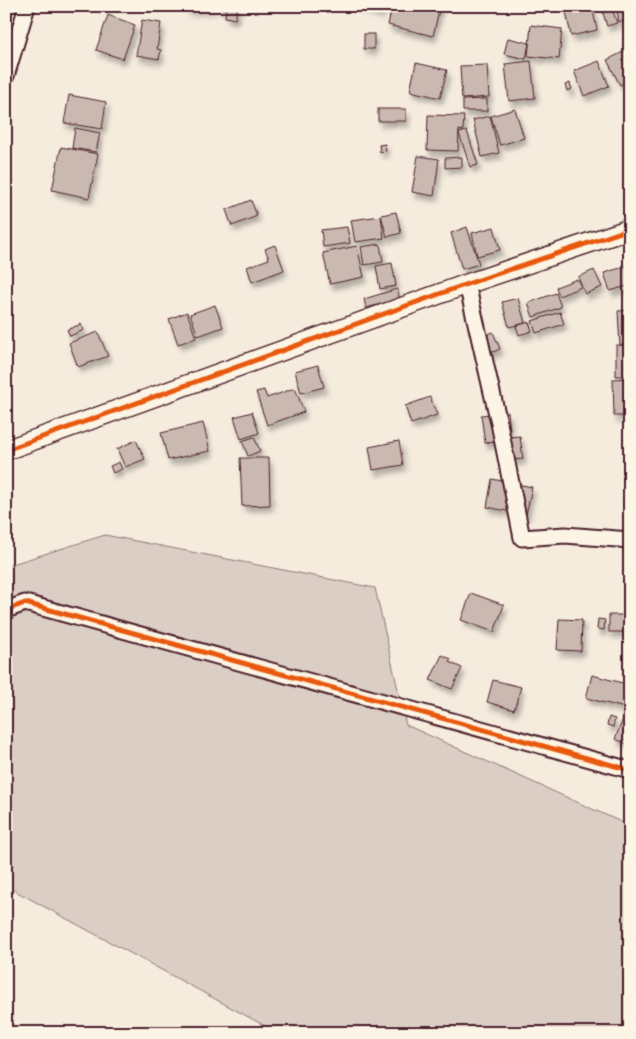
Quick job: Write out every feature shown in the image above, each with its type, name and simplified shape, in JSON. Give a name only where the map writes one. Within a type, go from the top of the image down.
[{"type":"street","points":[[6,76],[27,6]]},
{"type":"street","points":[[6,450],[467,284],[630,229]]},
{"type":"street","points":[[467,284],[522,538],[565,535],[630,540]]},
{"type":"street","points":[[6,610],[25,603],[630,770]]},
{"type":"shaded area","points":[[105,535],[375,588],[406,725],[630,826],[630,1033],[278,1033],[6,886],[6,566]]},
{"type":"building","points":[[187,6],[213,6],[213,8],[187,10]]},
{"type":"building","points":[[214,6],[238,6],[235,19],[225,17],[226,10]]},
{"type":"building","points":[[359,6],[383,6],[381,13]]},
{"type":"building","points":[[392,6],[440,6],[433,36],[388,25]]},
{"type":"building","points":[[565,6],[592,6],[597,30],[571,36]]},
{"type":"building","points":[[601,6],[611,6],[617,23],[607,26]]},
{"type":"building","points":[[630,7],[630,20],[619,22],[617,9]]},
{"type":"building","points":[[108,15],[135,25],[123,59],[96,50]]},
{"type":"building","points":[[142,20],[161,23],[157,49],[161,50],[159,59],[136,55]]},
{"type":"building","points":[[531,25],[562,29],[559,59],[528,56]]},
{"type":"building","points":[[364,34],[374,34],[374,49],[364,49]]},
{"type":"building","points":[[508,38],[529,43],[526,59],[504,54]]},
{"type":"building","points":[[627,50],[630,56],[630,80],[620,85],[607,60]]},
{"type":"building","points":[[531,61],[535,98],[509,101],[505,64]]},
{"type":"building","points":[[599,61],[609,86],[584,96],[574,71]]},
{"type":"building","points":[[416,63],[447,70],[440,98],[410,91]]},
{"type":"building","points":[[487,65],[489,97],[462,99],[460,66]]},
{"type":"building","points":[[570,83],[572,89],[567,91],[565,85]]},
{"type":"building","points":[[69,95],[106,102],[102,129],[64,123]]},
{"type":"building","points":[[487,99],[487,111],[463,111],[463,100]]},
{"type":"building","points":[[378,109],[406,109],[406,121],[378,121]]},
{"type":"building","points":[[515,109],[524,138],[500,145],[491,116]]},
{"type":"building","points":[[428,115],[464,116],[463,131],[459,130],[458,151],[427,150]]},
{"type":"building","points":[[490,116],[499,153],[482,157],[473,120]]},
{"type":"building","points":[[75,128],[100,133],[96,152],[72,148]]},
{"type":"building","points":[[467,131],[478,165],[470,167],[459,133]]},
{"type":"building","points":[[385,144],[386,151],[380,152],[379,145]]},
{"type":"building","points":[[61,147],[98,154],[89,198],[52,190]]},
{"type":"building","points":[[418,156],[439,159],[434,196],[412,192]]},
{"type":"building","points":[[462,157],[462,167],[445,168],[445,158]]},
{"type":"building","points":[[251,200],[257,216],[232,226],[226,210]]},
{"type":"building","points":[[396,212],[401,233],[387,237],[381,215]]},
{"type":"building","points":[[381,216],[384,238],[355,242],[351,220]]},
{"type":"building","points":[[347,227],[350,243],[323,247],[321,230]]},
{"type":"building","points":[[467,227],[479,264],[462,269],[451,233]]},
{"type":"building","points":[[494,227],[500,250],[477,256],[472,233]]},
{"type":"building","points":[[380,244],[383,262],[364,265],[361,247]]},
{"type":"building","points":[[275,245],[284,270],[252,282],[247,267],[269,259],[265,249]]},
{"type":"building","points":[[357,246],[364,277],[330,284],[323,253]]},
{"type":"building","points":[[392,263],[396,286],[380,289],[376,266]]},
{"type":"building","points":[[630,265],[630,285],[610,291],[604,273]]},
{"type":"building","points":[[594,270],[602,287],[585,294],[578,277]]},
{"type":"building","points":[[577,279],[581,287],[559,296],[556,287]]},
{"type":"building","points":[[397,289],[400,299],[366,308],[364,299]]},
{"type":"building","points":[[556,293],[561,307],[533,317],[528,303]]},
{"type":"building","points":[[518,298],[525,323],[509,327],[502,302]]},
{"type":"building","points":[[215,305],[223,327],[198,336],[190,314]]},
{"type":"building","points":[[630,310],[630,344],[620,345],[618,311]]},
{"type":"building","points":[[187,312],[196,338],[178,344],[169,319]]},
{"type":"building","points":[[560,312],[564,324],[536,333],[532,321]]},
{"type":"building","points":[[529,322],[532,331],[519,335],[516,326]]},
{"type":"building","points":[[81,324],[84,330],[70,336],[67,330]]},
{"type":"building","points":[[98,332],[108,356],[78,367],[69,343]]},
{"type":"building","points":[[493,332],[500,349],[482,357],[475,339]]},
{"type":"building","points":[[616,345],[630,346],[630,376],[616,376]]},
{"type":"building","points":[[318,365],[324,387],[301,393],[295,371]]},
{"type":"building","points":[[630,378],[630,416],[614,416],[613,379]]},
{"type":"building","points":[[295,388],[304,412],[267,425],[256,392],[264,390],[267,398]]},
{"type":"building","points":[[430,397],[437,415],[411,424],[405,406]]},
{"type":"building","points":[[252,412],[259,433],[241,439],[234,417]]},
{"type":"building","points":[[508,412],[510,430],[506,430],[507,441],[485,443],[481,415]]},
{"type":"building","points":[[203,423],[210,451],[168,460],[161,433]]},
{"type":"building","points":[[520,436],[523,459],[511,460],[509,437]]},
{"type":"building","points":[[254,437],[260,451],[248,456],[242,441]]},
{"type":"building","points":[[136,440],[145,459],[125,467],[117,449]]},
{"type":"building","points":[[399,441],[403,465],[373,470],[369,447]]},
{"type":"building","points":[[240,458],[269,458],[270,505],[242,506]]},
{"type":"building","points":[[119,462],[122,469],[113,473],[110,466]]},
{"type":"building","points":[[492,479],[532,487],[526,515],[487,507]]},
{"type":"building","points":[[471,593],[504,605],[494,632],[461,620]]},
{"type":"building","points":[[609,615],[630,615],[630,632],[609,632]]},
{"type":"building","points":[[559,619],[582,620],[581,651],[557,650]]},
{"type":"building","points":[[598,619],[605,620],[604,630],[597,629]]},
{"type":"building","points":[[442,655],[451,659],[449,662],[462,668],[452,689],[430,680]]},
{"type":"building","points":[[592,675],[630,685],[625,708],[586,698]]},
{"type":"building","points":[[493,680],[521,687],[514,710],[487,702]]},
{"type":"building","points":[[626,711],[630,713],[630,745],[615,739]]},
{"type":"building","points":[[609,717],[615,719],[613,727],[607,725]]},
{"type":"cycle path","points":[[6,450],[467,284],[630,229]]},
{"type":"cycle path","points":[[6,610],[25,603],[630,770]]}]
